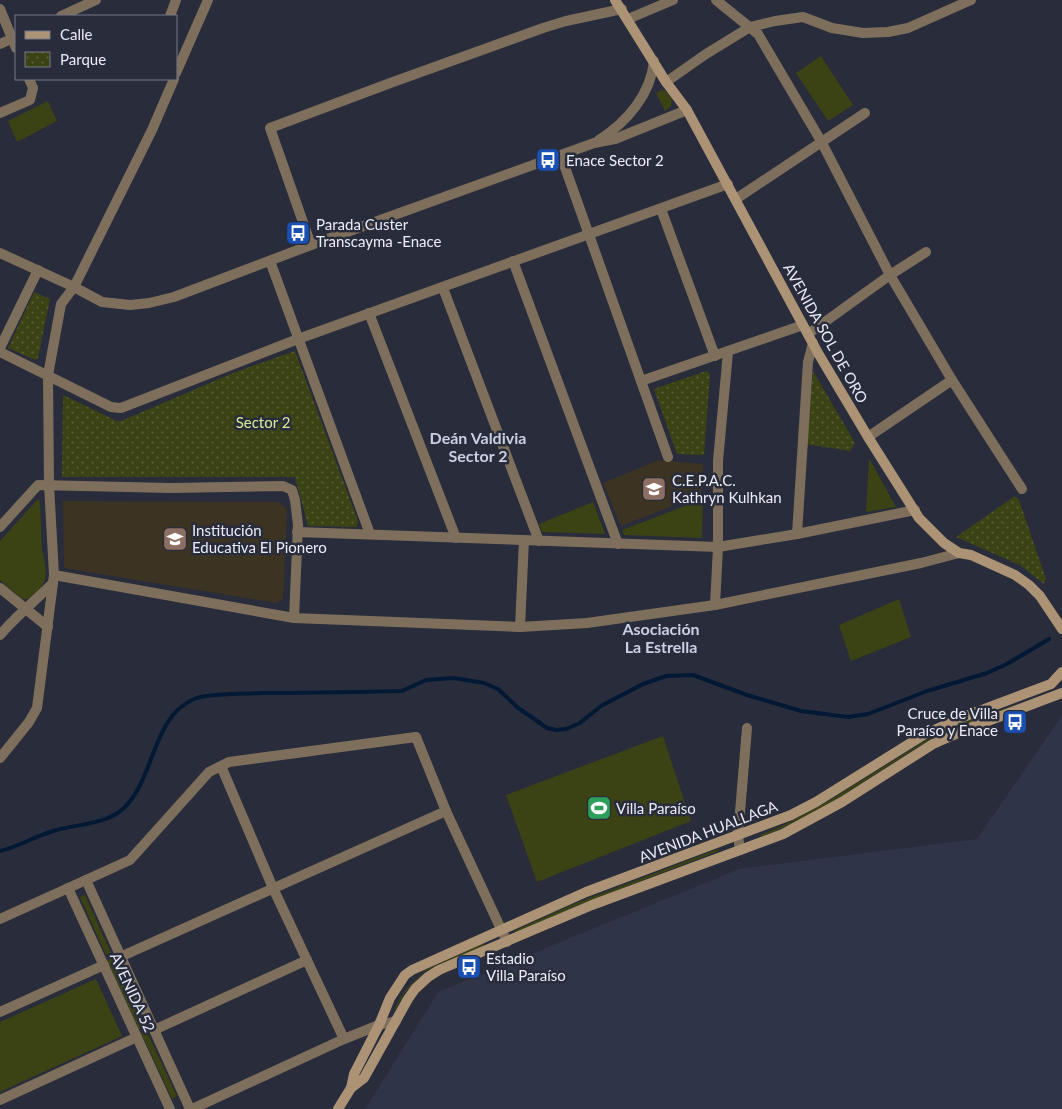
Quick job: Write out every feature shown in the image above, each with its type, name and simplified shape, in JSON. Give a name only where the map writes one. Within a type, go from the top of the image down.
[{"type":"main road","name":"AVENIDA SOL DE ORO","points":[[616,0],[666,82],[687,110],[808,334],[868,437],[920,518],[944,544],[959,554],[971,555],[1022,580],[1040,596],[1062,629]]},
{"type":"main road","name":"AVENIDA HUALLAGA","points":[[350,1088],[360,1060],[379,1025],[390,998],[405,975],[421,965],[586,892],[791,815],[816,802],[925,734],[966,716],[1051,684],[1062,672]]},
{"type":"main road","name":"AVENIDA HUALLAGA","points":[[350,1088],[364,1078],[415,989],[439,970],[592,905],[776,837],[812,820],[933,744],[1062,693]]},
{"type":"main road","points":[[338,1109],[350,1088]]},
{"type":"street","points":[[63,15],[96,0]]},
{"type":"street","points":[[170,15],[176,0]]},
{"type":"street","points":[[178,68],[208,0]]},
{"type":"street","points":[[628,19],[672,0]]},
{"type":"street","points":[[716,0],[758,34],[821,141],[890,275],[952,380],[1022,489]]},
{"type":"street","points":[[666,82],[706,54],[750,27],[775,20],[802,17],[832,28],[863,33],[888,32],[908,28],[971,0]]},
{"type":"street","points":[[0,9],[15,41],[0,44]]},
{"type":"street","points":[[311,245],[270,128],[544,28],[622,9]]},
{"type":"street","points":[[594,143],[619,125],[631,112],[649,82],[653,72],[654,61]]},
{"type":"street","points":[[0,113],[30,100],[33,88],[31,80]]},
{"type":"street","points":[[0,758],[30,722],[37,708],[48,628],[53,579],[49,485],[48,375],[61,304],[74,287],[152,130],[174,80]]},
{"type":"street","points":[[0,252],[102,302],[138,305],[174,297],[311,245],[594,143],[615,140],[687,110]]},
{"type":"street","points":[[736,199],[865,113]]},
{"type":"street","points":[[561,156],[668,457]]},
{"type":"street","points":[[0,352],[111,407],[121,408],[298,339],[728,184]]},
{"type":"street","points":[[661,209],[715,356]]},
{"type":"street","points":[[641,381],[728,352],[808,334],[890,275],[926,252]]},
{"type":"street","points":[[270,261],[370,534]]},
{"type":"street","points":[[513,262],[618,544]]},
{"type":"street","points":[[0,348],[38,270]]},
{"type":"street","points":[[443,288],[539,541]]},
{"type":"street","points":[[369,313],[456,538]]},
{"type":"street","points":[[797,534],[808,362],[808,334]]},
{"type":"street","points":[[715,605],[718,547],[718,461],[728,352]]},
{"type":"street","points":[[868,437],[952,380]]},
{"type":"street","points":[[0,527],[38,485],[172,488],[283,486],[292,490],[298,525],[294,618]]},
{"type":"street","points":[[297,532],[718,547],[797,534],[915,510]]},
{"type":"street","points":[[520,627],[524,540]]},
{"type":"street","points":[[53,579],[294,618],[520,627],[587,624],[715,605],[959,554]]},
{"type":"street","points":[[0,635],[53,579]]},
{"type":"street","points":[[0,588],[48,628]]},
{"type":"street","points":[[740,850],[738,836],[747,728]]},
{"type":"street","points":[[0,919],[130,860],[209,772],[229,762],[416,737],[446,810],[507,942]]},
{"type":"street","points":[[221,766],[273,888],[344,1039]]},
{"type":"street","points":[[120,957],[446,810]]},
{"type":"street","points":[[86,880],[191,1109],[344,1039],[379,1025],[396,1021]]},
{"type":"street","name":"AVENIDA 52","points":[[68,888],[170,1109]]},
{"type":"street","points":[[154,1030],[307,960]]},
{"type":"street","points":[[0,1012],[104,966]]},
{"type":"street","points":[[0,1100],[137,1038]]},
{"type":"shaded area","name":"C.E.P.A.C. Kathryn Kulhkan","points":[[658,460],[703,464],[701,495],[621,526],[603,483]]},
{"type":"shaded area","name":"Institución Educativa El Pionero","points":[[63,501],[278,502],[287,509],[283,599],[276,603],[64,568]]},
{"type":"shaded area","points":[[1062,715],[1062,1109],[365,1109],[438,992],[739,869],[977,839]]},
{"type":"green space","points":[[821,56],[853,105],[828,121],[796,73]]},
{"type":"green space","points":[[661,90],[666,91],[672,99],[671,106],[665,111],[656,93]]},
{"type":"green space","points":[[48,101],[57,121],[17,142],[8,121]]},
{"type":"green space","points":[[34,292],[50,299],[38,358],[35,360],[8,348]]},
{"type":"green space","name":"Sector 2","points":[[295,351],[358,521],[357,527],[308,526],[295,477],[62,477],[63,395],[117,421],[121,421],[233,373]]},
{"type":"green space","points":[[706,371],[710,374],[704,455],[677,454],[654,389]]},
{"type":"green space","points":[[813,371],[855,443],[850,451],[806,444]]},
{"type":"green space","points":[[869,458],[896,507],[866,512]]},
{"type":"green space","points":[[1015,496],[1019,500],[1046,579],[1044,584],[1020,565],[956,537]]},
{"type":"green space","points":[[38,499],[40,503],[42,551],[46,573],[45,581],[28,599],[22,599],[0,580],[0,541]]},
{"type":"green space","points":[[703,499],[702,538],[624,535],[622,530]]},
{"type":"green space","points":[[593,502],[605,534],[542,532],[539,524]]},
{"type":"green space","points":[[899,599],[911,637],[851,661],[839,625]]},
{"type":"green space","points":[[1028,701],[970,722],[929,740],[829,804],[761,837],[760,835],[790,822],[827,802],[928,739],[970,720]]},
{"type":"green space","name":"Villa Paraíso","points":[[663,736],[691,821],[537,882],[506,795]]},
{"type":"green space","points":[[718,849],[719,851],[576,906],[515,933],[514,931],[574,904]]},
{"type":"green space","points":[[85,895],[111,953],[106,955],[80,897]]},
{"type":"green space","points":[[483,943],[484,946],[424,972],[406,991],[394,1009],[405,990],[424,971]]},
{"type":"green space","points":[[113,957],[145,1026],[139,1029],[107,960]]},
{"type":"green space","points":[[96,979],[122,1036],[0,1092],[0,1022]]},
{"type":"green space","points":[[146,1030],[177,1096],[172,1099],[141,1033]]},
{"type":"waterway","points":[[0,851],[53,831],[99,821],[117,814],[134,795],[142,781],[162,733],[170,719],[180,708],[200,697],[262,693],[402,691],[426,680],[454,678],[484,683],[498,689],[517,707],[547,728],[557,730],[566,729],[580,723],[601,706],[643,684],[666,676],[693,675],[747,695],[801,711],[848,717],[868,714],[927,691],[987,673],[1007,664],[1049,639]]},
{"type":"place","name":"Enace Sector 2","points":[[548,160]]},
{"type":"place","name":"Parada Custer Transcayma -Enace","points":[[298,233]]},
{"type":"place","name":"C.E.P.A.C. Kathryn Kulhkan","points":[[654,489]]},
{"type":"place","name":"Institución Educativa El Pionero","points":[[175,539]]},
{"type":"place","name":"Cruce de Villa Paraíso y Enace","points":[[1015,722]]},
{"type":"place","name":"Villa Paraíso","points":[[599,808]]},
{"type":"place","name":"Estadio Villa Paraíso","points":[[469,967]]},
{"type":"district","name":"Deán Valdivia Sector 2","points":[[478,446]]},
{"type":"district","name":"Asociación La Estrella","points":[[661,637]]}]
